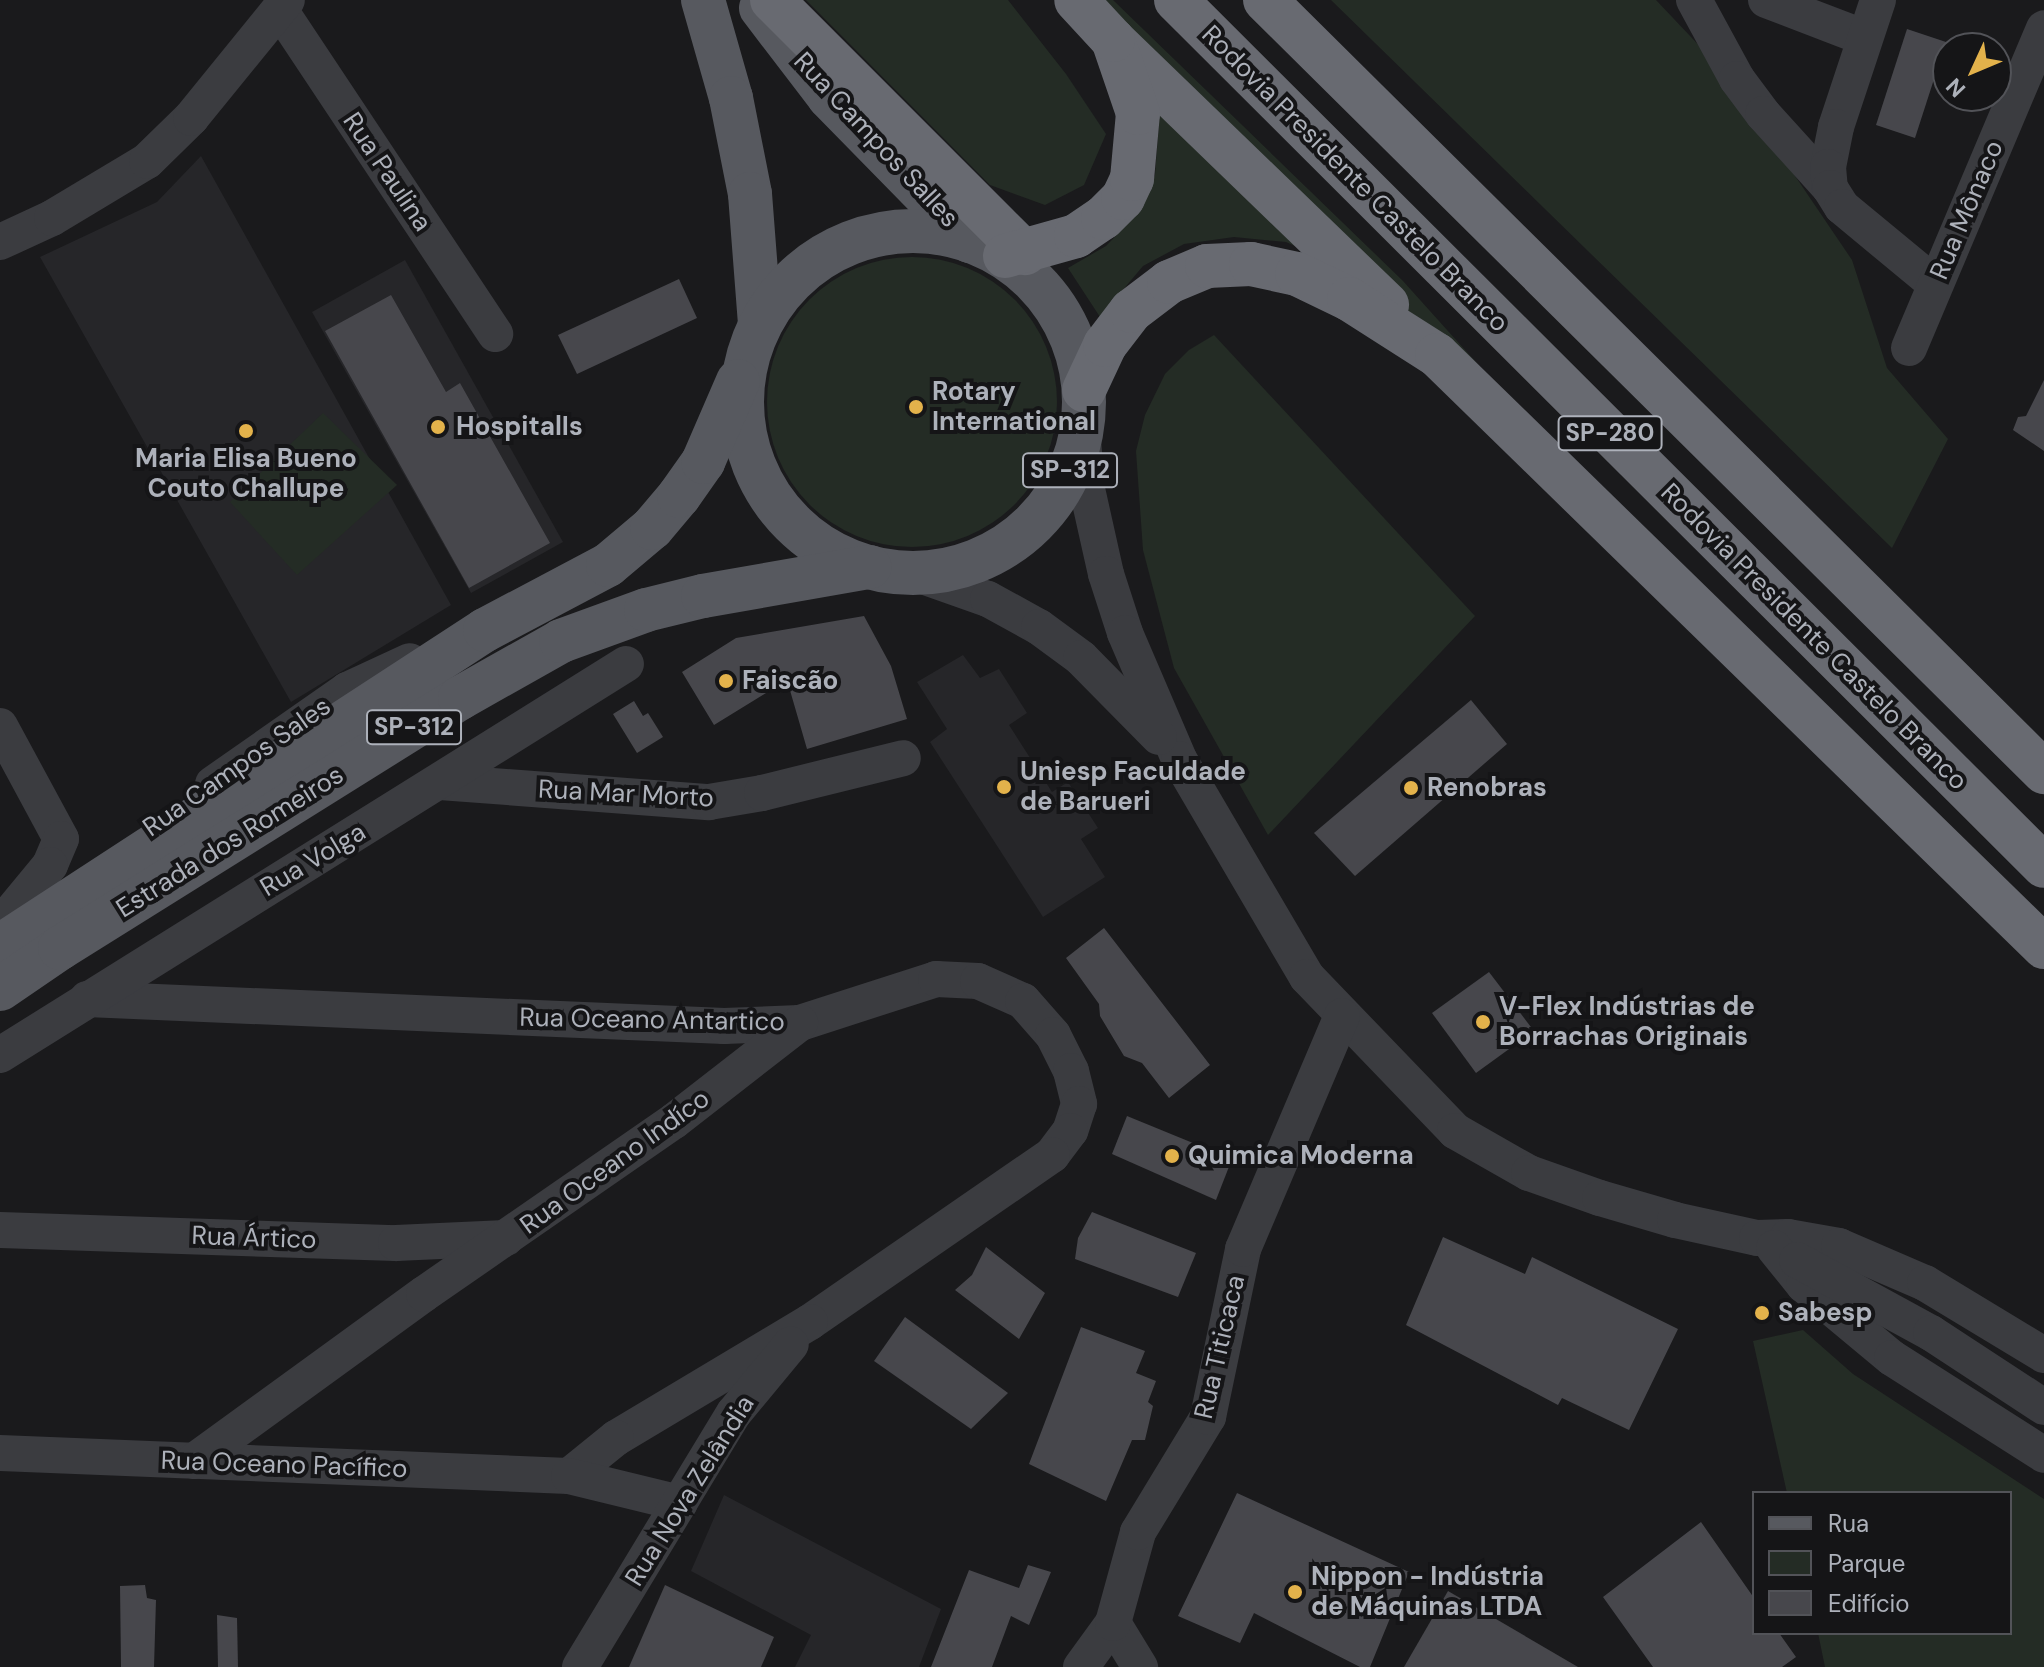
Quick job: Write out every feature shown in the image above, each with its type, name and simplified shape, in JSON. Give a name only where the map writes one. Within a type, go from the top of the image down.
[{"type":"highway","points":[[772,0],[1000,250],[1076,236],[1103,218],[1123,198],[1132,179],[1138,113],[1113,40]]},
{"type":"highway","points":[[1076,0],[1113,40],[2044,947]]},
{"type":"highway","name":"Rodovia Presidente Castelo Branco","points":[[1176,0],[2044,866]]},
{"type":"highway","name":"SP-280","points":[[1265,0],[2044,772]]},
{"type":"highway","points":[[1083,409],[1105,345],[1131,311],[1169,282],[1207,266],[1251,264],[1297,274],[1349,299],[1437,355]]},
{"type":"main road","name":"SP-312","points":[[703,0],[731,98],[747,180],[753,344]]},
{"type":"main road","name":"Rua Campos Salles","points":[[755,0],[829,97],[1000,250],[1052,303],[1078,359],[1083,409]]},
{"type":"main road","name":"Estrada dos Romeiros","points":[[1,931],[485,630],[590,577],[652,528],[703,462],[753,344],[779,295],[804,269],[834,249],[869,236],[904,231],[934,232],[1000,250]]},
{"type":"main road","points":[[753,344],[742,396],[744,429],[753,461],[767,491],[787,517],[811,539],[839,556],[870,567]]},
{"type":"main road","name":"SP-312","points":[[870,567],[914,573],[948,570],[981,559],[1011,543],[1037,520],[1064,483],[1083,409]]},
{"type":"main road","name":"Estrada dos Romeiros","points":[[0,989],[60,948],[420,723],[561,641],[646,610],[703,596],[870,567]]},
{"type":"street","points":[[1694,0],[1737,79],[1772,125],[1830,188],[1842,207],[1935,284]]},
{"type":"street","points":[[1766,0],[1863,37]]},
{"type":"street","points":[[1830,188],[1828,167],[1836,127],[1863,37],[1878,0]]},
{"type":"street","points":[[1,237],[52,218],[147,161],[191,118],[283,5]]},
{"type":"street","name":"Rua Paulina","points":[[283,5],[495,334]]},
{"type":"street","name":"Rua Mônaco","points":[[1909,348],[2044,28]]},
{"type":"street","points":[[1083,409],[1087,489],[1106,574],[1125,633],[1179,759],[1307,977],[1342,1016],[1455,1131],[1498,1158],[1600,1198],[1766,1243],[1931,1333],[2044,1407]]},
{"type":"street","points":[[914,573],[988,599],[1039,627],[1081,658],[1120,693],[1179,759]]},
{"type":"street","name":"Rua Volga","points":[[0,1055],[626,664]]},
{"type":"street","points":[[1,931],[50,865],[61,839],[5,746]]},
{"type":"street","name":"Rua Mar Morto","points":[[440,782],[709,802],[762,793],[903,758]]},
{"type":"street","name":"Rua Oceano Antartico","points":[[87,999],[724,1026],[800,1023],[936,979],[978,981],[1023,1001],[1053,1035],[1071,1071],[1079,1104],[1070,1131],[1052,1155],[810,1322]]},
{"type":"street","name":"Rua Titicaca","points":[[1081,1667],[1113,1623],[1138,1532],[1208,1417],[1243,1249],[1342,1016]]},
{"type":"street","name":"Rua Oceano Indíco","points":[[194,1461],[424,1294],[674,1121],[800,1023]]},
{"type":"street","name":"Rua Ártico","points":[[0,1230],[396,1243],[508,1238]]},
{"type":"street","points":[[1766,1243],[1815,1240],[1870,1258],[1925,1283],[2044,1355]]},
{"type":"street","points":[[396,1243],[421,1273],[424,1294]]},
{"type":"street","points":[[1766,1243],[1830,1310],[1892,1358],[2044,1455]]},
{"type":"street","points":[[569,1476],[616,1438],[810,1322]]},
{"type":"street","name":"Rua Nova Zelândia","points":[[580,1667],[734,1413],[810,1322]]},
{"type":"street","name":"Rua Oceano Pacífico","points":[[0,1453],[569,1476],[680,1503]]},
{"type":"street","points":[[1113,1623],[1137,1666]]},
{"type":"shaded area","name":"Maria Elisa Bueno Couto Challupe","points":[[201,156],[451,605],[291,702],[40,257],[157,202]]},
{"type":"shaded area","name":"HospitalIs","points":[[405,260],[563,542],[471,593],[312,312]]},
{"type":"shaded area","name":"Uniesp Faculdade de Barueri","points":[[963,655],[980,678],[999,669],[1027,713],[1009,725],[1052,792],[1068,782],[1098,828],[1081,839],[1105,877],[1043,917],[930,742],[947,729],[917,682]]},
{"type":"shaded area","points":[[724,1495],[941,1609],[919,1667],[795,1667],[811,1635],[691,1571]]},
{"type":"green space","points":[[806,0],[1008,0],[1066,74],[1106,134],[1084,185],[1045,205],[990,185]]},
{"type":"green space","points":[[1083,0],[1113,0],[1403,281],[1536,429],[1344,268],[1286,242],[1234,237],[1184,244],[1143,266],[1100,317],[1068,268],[1106,246],[1138,213],[1155,175],[1159,123]]},
{"type":"green space","points":[[1331,0],[1656,0],[1726,74],[1852,260],[1887,368],[1948,439],[1892,548]]},
{"type":"green space","points":[[926,257],[954,263],[981,274],[1015,299],[1033,321],[1046,346],[1055,374],[1055,430],[1046,458],[1033,483],[1015,505],[993,523],[968,536],[940,545],[898,547],[870,541],[843,530],[809,505],[791,483],[778,458],[769,430],[767,388],[773,360],[784,333],[809,299],[831,281],[856,268],[884,259]]},
{"type":"green space","points":[[1214,335],[1475,616],[1268,835],[1174,668],[1143,550],[1136,451],[1145,415],[1165,374],[1189,350]]},
{"type":"green space","points":[[323,413],[397,485],[297,575],[230,502]]},
{"type":"green space","points":[[1803,1330],[1853,1374],[2044,1499],[2044,1667],[1825,1667],[1818,1635],[2012,1635],[2012,1491],[1787,1491],[1753,1341]]},
{"type":"building","points":[[1907,29],[1932,37],[1932,85],[1915,138],[1876,125]]},
{"type":"building","points":[[679,279],[697,318],[577,374],[558,335]]},
{"type":"building","name":"HospitalIs","points":[[391,295],[446,392],[460,383],[550,543],[469,588],[325,331]]},
{"type":"building","points":[[2044,380],[2044,451],[2013,430],[2018,417],[2026,416]]},
{"type":"building","points":[[864,616],[891,666],[907,719],[807,749],[787,680],[714,725],[682,672],[736,638]]},
{"type":"building","name":"Renobras","points":[[1471,700],[1507,744],[1355,876],[1314,833]]},
{"type":"building","points":[[634,701],[643,716],[648,713],[663,737],[637,753],[613,714]]},
{"type":"building","points":[[1104,928],[1210,1065],[1169,1098],[1142,1063],[1124,1056],[1100,1016],[1099,1004],[1066,958]]},
{"type":"building","name":"V-Flex Indústrias de Borrachas Originais","points":[[1489,972],[1534,1031],[1476,1073],[1432,1013]]},
{"type":"building","name":"Quimica Moderna","points":[[1127,1116],[1232,1159],[1216,1200],[1112,1154]]},
{"type":"building","points":[[1092,1212],[1196,1253],[1178,1297],[1075,1259],[1078,1238]]},
{"type":"building","points":[[1443,1237],[1525,1274],[1532,1257],[1678,1329],[1629,1430],[1562,1398],[1558,1405],[1406,1325]]},
{"type":"building","points":[[986,1247],[1045,1293],[1019,1339],[955,1290],[972,1275]]},
{"type":"building","points":[[905,1317],[1008,1393],[971,1429],[874,1361]]},
{"type":"building","points":[[1081,1327],[1145,1351],[1136,1373],[1156,1381],[1148,1402],[1153,1406],[1145,1440],[1132,1440],[1106,1501],[1029,1464]]},
{"type":"building","name":"Nippon - Indústria de Máquinas LTDA","points":[[1237,1493],[1409,1572],[1370,1667],[1360,1667],[1254,1613],[1240,1643],[1178,1616]]},
{"type":"building","points":[[1701,1522],[1752,1595],[1752,1635],[1780,1635],[1796,1657],[1782,1667],[1653,1667],[1603,1597]]},
{"type":"building","points":[[1028,1565],[1051,1572],[1029,1625],[1011,1616],[992,1667],[931,1667],[969,1570],[1019,1588]]},
{"type":"building","points":[[145,1585],[147,1598],[156,1600],[154,1667],[121,1667],[120,1586]]},
{"type":"building","points":[[665,1585],[774,1637],[761,1667],[629,1667]]},
{"type":"building","points":[[1448,1591],[1578,1667],[1404,1667]]},
{"type":"building","points":[[217,1615],[237,1618],[238,1667],[218,1667]]},
{"type":"place","name":"Rotary International","points":[[916,407]]},
{"type":"place","name":"HospitalIs","points":[[438,427]]},
{"type":"place","name":"Maria Elisa Bueno Couto Challupe","points":[[246,431]]},
{"type":"place","name":"Faiscão","points":[[726,681]]},
{"type":"place","name":"Uniesp Faculdade de Barueri","points":[[1004,787]]},
{"type":"place","name":"Renobras","points":[[1411,788]]},
{"type":"place","name":"V-Flex Indústrias de Borrachas Originais","points":[[1483,1022]]},
{"type":"place","name":"Quimica Moderna","points":[[1172,1156]]},
{"type":"place","name":"Sabesp","points":[[1762,1313]]},
{"type":"place","name":"Nippon - Indústria de Máquinas LTDA","points":[[1295,1592]]}]
